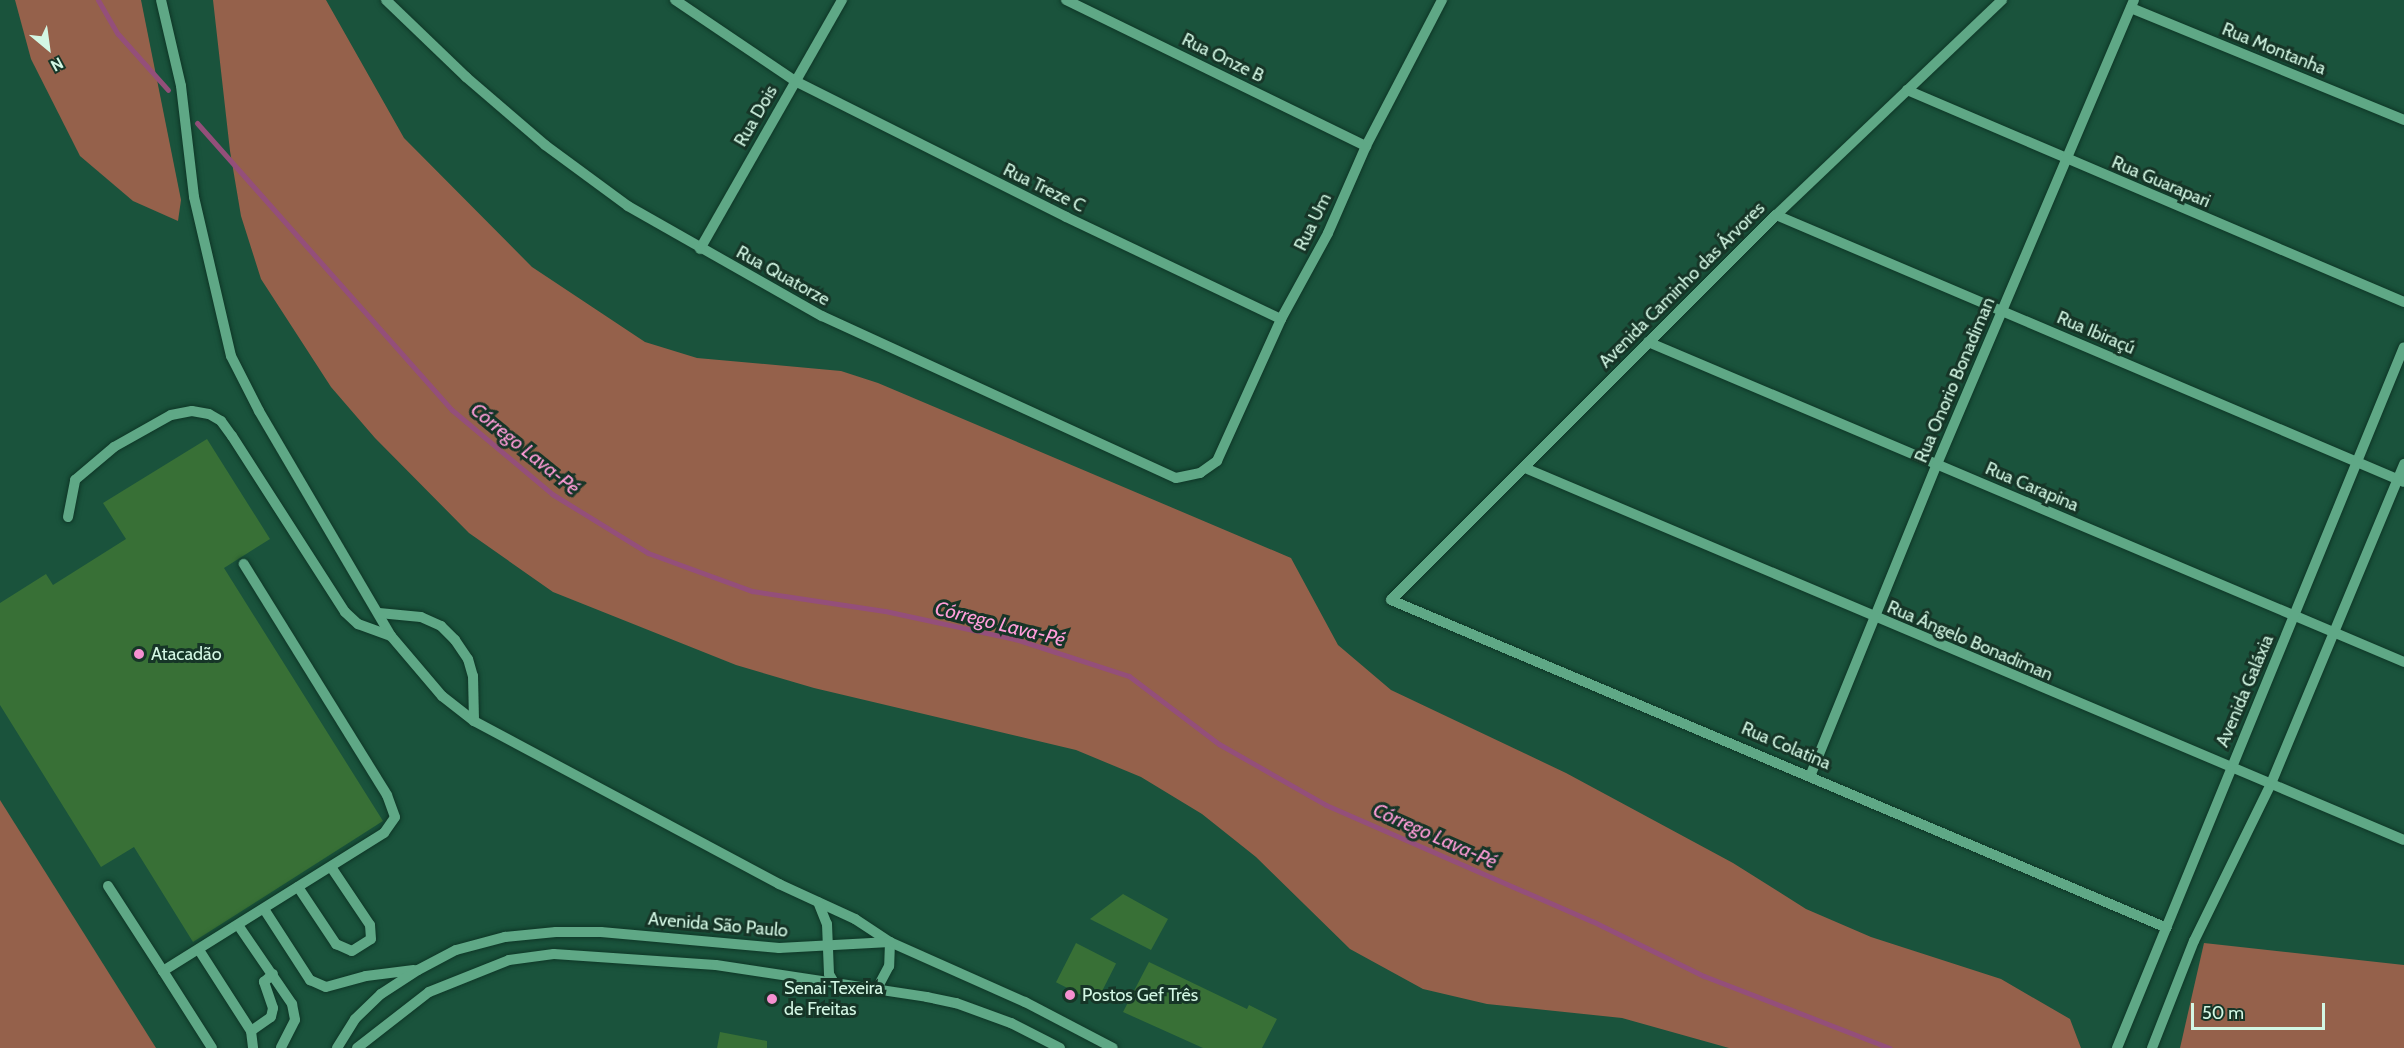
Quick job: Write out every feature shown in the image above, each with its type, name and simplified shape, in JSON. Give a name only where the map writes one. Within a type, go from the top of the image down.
[{"type":"street","points":[[161,0],[180,87],[194,197],[231,356],[259,411],[391,636],[442,696],[474,721],[818,902],[855,919],[890,942],[889,966],[877,989]]},
{"type":"street","name":"Rua Quatorze","points":[[386,0],[466,77],[545,146],[628,206],[700,249],[822,316],[1176,478],[1200,473],[1217,461]]},
{"type":"street","name":"Rua Treze C","points":[[675,0],[795,81],[1066,218],[1281,319]]},
{"type":"street","name":"Rua Dois","points":[[700,249],[842,0]]},
{"type":"street","name":"Rua Onze B","points":[[1066,0],[1366,146]]},
{"type":"street","name":"Rua Um","points":[[1217,461],[1281,319],[1328,233],[1366,146],[1442,0]]},
{"type":"street","name":"Avenida Caminho das Árvores","points":[[1391,600],[1776,215],[2002,0]]},
{"type":"street","name":"Rua Montanha","points":[[2133,4],[2404,120]]},
{"type":"street","name":"Rua Onorio Bonadiman","points":[[1811,774],[1937,464],[2133,4]]},
{"type":"street","name":"Rua Guarapari","points":[[1907,90],[2068,161],[2404,302]]},
{"type":"street","name":"Rua Ibiraçú","points":[[1776,215],[2400,481]]},
{"type":"street","name":"Rua Carapina","points":[[1648,342],[2404,663]]},
{"type":"street","name":"Avenida Galáxia","points":[[2117,1048],[2294,616],[2355,460],[2404,347]]},
{"type":"street","points":[[68,517],[75,480],[114,447],[171,415],[192,411],[209,414],[221,421],[232,436],[345,612],[358,624],[391,636]]},
{"type":"street","points":[[2152,1048],[2194,942],[2270,786],[2333,633],[2400,481],[2404,464]]},
{"type":"street","name":"Rua Ângelo Bonadiman","points":[[1525,468],[1873,619],[2404,840]]},
{"type":"street","points":[[163,971],[384,832],[395,817],[393,806],[244,564]]},
{"type":"street","name":"Rua Colatina","points":[[1391,600],[1811,774],[2167,928]]},
{"type":"street","points":[[378,613],[421,616],[441,626],[454,640],[468,659],[473,676],[474,721]]},
{"type":"street","points":[[298,887],[336,944],[352,951],[371,939],[372,932],[331,867]]},
{"type":"street","points":[[108,886],[212,1048]]},
{"type":"street","points":[[818,902],[825,916],[830,945],[829,974],[836,986]]},
{"type":"street","points":[[264,909],[310,980],[326,987],[366,976],[418,970]]},
{"type":"street","points":[[238,925],[292,1004],[295,1020],[281,1048]]},
{"type":"street","name":"Avenida São Paulo","points":[[337,1048],[355,1019],[381,994],[418,970],[456,951],[505,937],[555,932],[601,932],[779,948],[890,942],[1025,1002],[1113,1048]]},
{"type":"street","points":[[199,950],[251,1031],[253,1048]]},
{"type":"street","points":[[357,1048],[429,992],[509,960],[554,954],[716,965],[836,986],[877,989],[956,1003],[1011,1023],[1060,1048]]},
{"type":"street","points":[[251,1031],[271,1017],[273,1008],[264,982],[273,974]]},
{"type":"shaded area","points":[[15,0],[141,0],[181,200],[178,221],[133,201],[80,156],[31,59]]},
{"type":"shaded area","points":[[213,0],[326,0],[404,138],[532,267],[645,342],[697,358],[841,371],[878,383],[1291,558],[1338,645],[1391,690],[1566,773],[1733,863],[1806,909],[1871,937],[2001,979],[2070,1019],[2081,1048],[1729,1048],[1622,1018],[1487,1004],[1423,989],[1350,949],[1256,857],[1202,814],[1141,777],[1076,750],[814,688],[736,665],[553,592],[469,533],[375,438],[331,387],[261,279],[241,216],[230,151]]},
{"type":"shaded area","points":[[0,800],[156,1048],[0,1048]]},
{"type":"shaded area","points":[[2204,943],[2404,965],[2404,1048],[2180,1048]]},
{"type":"building","name":"Atacadão","points":[[207,439],[270,539],[224,568],[383,821],[193,942],[134,847],[101,867],[0,705],[0,603],[46,574],[53,585],[126,539],[103,503]]},
{"type":"building","points":[[1123,894],[1168,919],[1151,950],[1090,919]]},
{"type":"building","points":[[1076,943],[1116,963],[1096,1003],[1056,982]]},
{"type":"building","points":[[1149,962],[1247,1009],[1249,1005],[1277,1019],[1262,1048],[1203,1048],[1123,1012]]},
{"type":"building","points":[[720,1032],[767,1041],[767,1048],[717,1048]]},
{"type":"waterway","name":"Córrego Lava-Pé","points":[[98,0],[118,34],[168,90]]},
{"type":"waterway","name":"Córrego Lava-Pé","points":[[197,123],[452,410],[552,494],[648,553],[752,591],[885,611],[1015,639],[1129,676],[1219,744],[1326,805],[1592,921],[1704,976],[1890,1048]]},
{"type":"place","name":"Atacadão","points":[[139,654]]},
{"type":"place","name":"Postos Gef Três","points":[[1070,995]]},
{"type":"place","name":"Senai Texeira de Freitas","points":[[772,999]]}]
